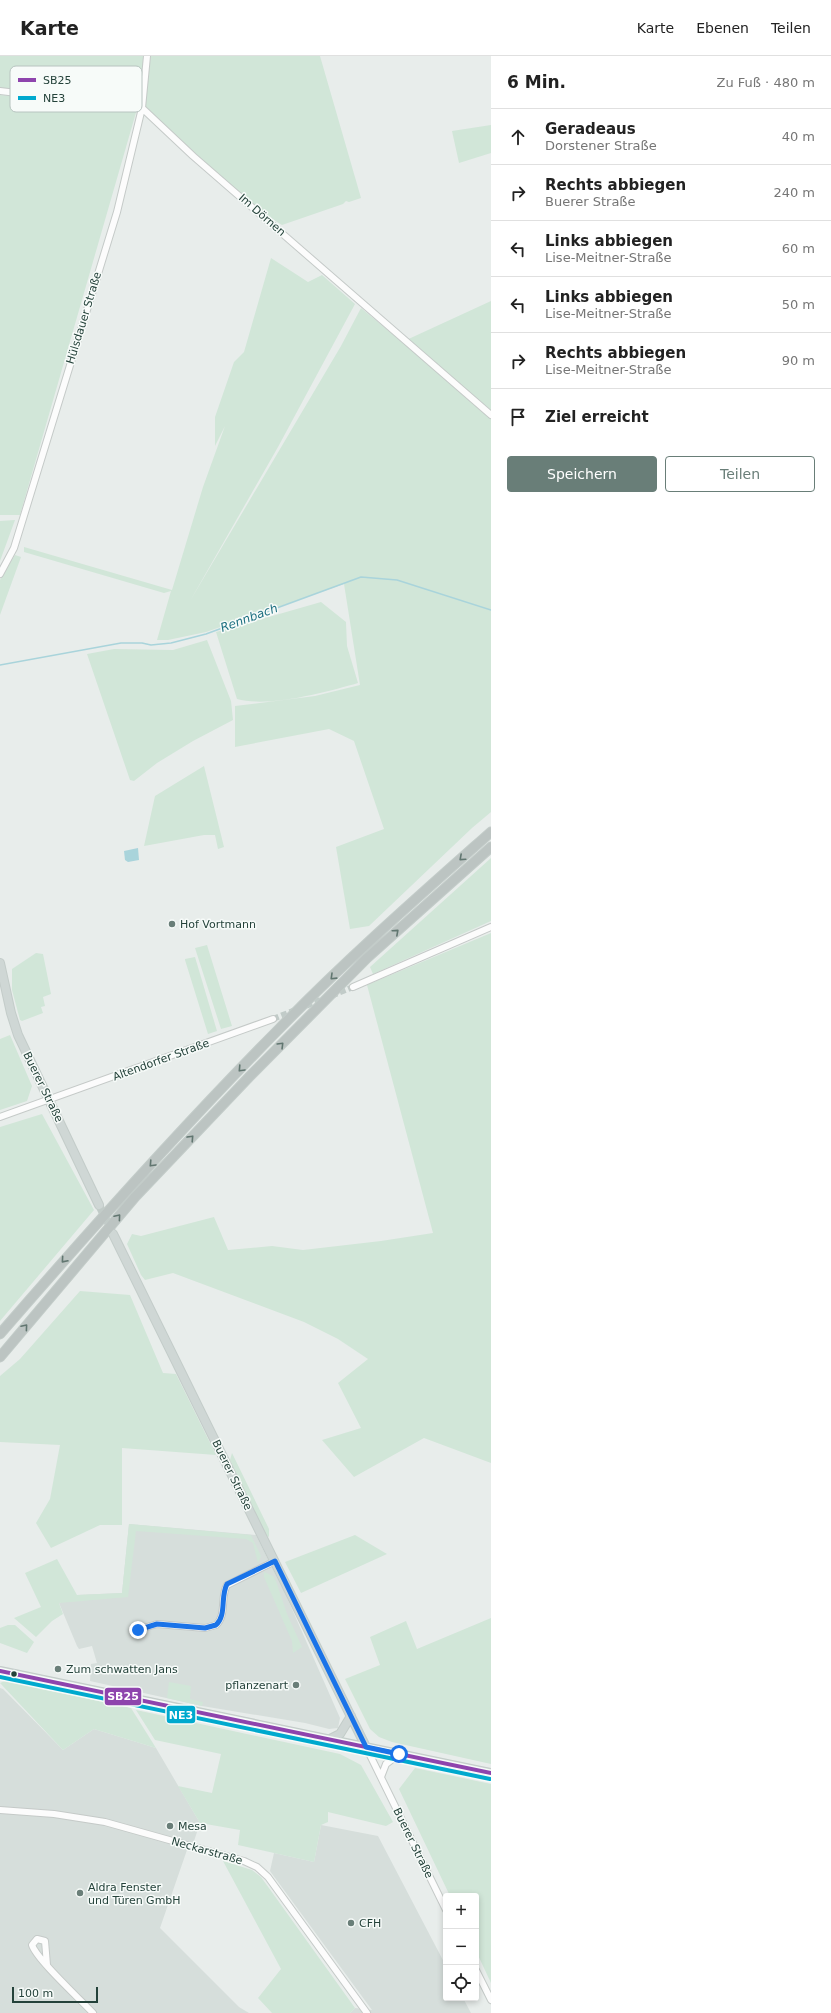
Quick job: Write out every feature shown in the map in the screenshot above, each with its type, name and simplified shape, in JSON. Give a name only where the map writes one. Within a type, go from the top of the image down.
[{"type":"highway","points":[[0,1334],[70,1254],[279,1028],[402,911],[491,832]]},
{"type":"highway","points":[[0,1357],[135,1197],[250,1076],[367,958],[491,847]]},
{"type":"main road","name":"Buerer Straße","points":[[0,964],[9,1007],[18,1035],[99,1205]]},
{"type":"main road","name":"Buerer Straße","points":[[113,1234],[366,1747]]},
{"type":"main road","points":[[0,1671],[491,1772]]},
{"type":"main road","points":[[329,1739],[340,1734],[351,1716]]},
{"type":"street","name":"Hülsdauer Straße","points":[[142,108],[147,56]]},
{"type":"street","points":[[0,91],[10,92]]},
{"type":"street","name":"Im Dörnen","points":[[142,108],[193,156],[491,415]]},
{"type":"street","name":"Hülsdauer Straße","points":[[0,574],[14,548],[51,431],[57,406],[117,212],[141,112]]},
{"type":"street","points":[[353,987],[491,927]]},
{"type":"street","name":"Altendorfer Straße","points":[[0,1118],[273,1020]]},
{"type":"street","points":[[138,1630],[157,1624],[205,1628],[216,1625],[221,1618],[224,1594],[227,1584],[275,1561]]},
{"type":"street","name":"Buerer Straße","points":[[366,1747],[443,1904]]},
{"type":"street","points":[[381,1777],[386,1764],[399,1754]]},
{"type":"street","name":"Neckarstraße","points":[[0,1810],[54,1814],[105,1822],[244,1861],[257,1867],[268,1877],[367,2013]]},
{"type":"street","points":[[47,1965],[93,2013]]},
{"type":"street","points":[[479,1976],[491,2000]]},
{"type":"shaded area","points":[[129,1524],[256,1535],[288,1600],[340,1718],[338,1728],[329,1729],[305,1723],[202,1706],[90,1681],[91,1664],[97,1663],[92,1646],[79,1649],[59,1603],[77,1595],[122,1593]]},
{"type":"shaded area","points":[[0,1688],[3,1689],[63,1750],[94,1729],[156,1748],[200,1823],[194,1841],[187,1850],[160,1928],[239,2007],[249,2013],[0,2013]]},
{"type":"shaded area","points":[[321,1825],[378,1836],[443,1960],[443,2001],[465,2001],[471,2013],[350,2013],[355,2008],[372,2010],[270,1871],[274,1853],[314,1862]]},
{"type":"green space","points":[[0,56],[146,56],[142,82],[142,66],[10,66],[10,89],[0,88]]},
{"type":"green space","points":[[151,56],[320,56],[361,198],[349,202],[346,201],[343,204],[282,225],[260,211],[143,107]]},
{"type":"green space","points":[[0,95],[10,96],[10,112],[136,112],[20,515],[0,515]]},
{"type":"green space","points":[[491,125],[491,153],[459,163],[452,131]]},
{"type":"green space","points":[[271,258],[308,282],[322,275],[355,304],[278,447],[190,601],[341,346],[361,308],[402,342],[491,301],[491,812],[472,828],[369,926],[350,929],[336,847],[384,829],[354,741],[329,729],[235,747],[235,706],[315,696],[360,685],[344,584],[206,632],[168,640],[157,640],[171,591],[164,593],[24,552],[24,547],[172,590],[203,487],[225,426],[215,446],[215,417],[234,362],[244,352]]},
{"type":"green space","points":[[15,520],[0,561],[0,521]]},
{"type":"green space","points":[[15,555],[21,557],[0,615],[0,580]]},
{"type":"green space","points":[[321,602],[346,622],[347,646],[358,683],[298,698],[265,702],[237,699],[216,632]]},
{"type":"green space","points":[[207,640],[231,701],[233,720],[193,741],[157,763],[134,781],[130,780],[87,654],[114,649],[173,650]]},
{"type":"green space","points":[[204,766],[224,847],[218,849],[215,835],[204,835],[144,846],[155,796]]},
{"type":"green space","points":[[491,858],[491,921],[373,974],[370,967]]},
{"type":"green space","points":[[491,933],[491,1463],[424,1438],[354,1477],[322,1440],[361,1428],[338,1383],[368,1359],[338,1339],[304,1322],[173,1273],[145,1280],[141,1275],[127,1244],[132,1234],[141,1236],[214,1217],[228,1250],[272,1246],[303,1250],[433,1233],[367,985]]},
{"type":"green space","points":[[207,945],[232,1026],[221,1029],[195,948]]},
{"type":"green space","points":[[36,953],[43,954],[51,994],[43,997],[45,1006],[41,1007],[43,1013],[22,1021],[20,1020],[12,990],[12,969]]},
{"type":"green space","points":[[195,957],[217,1031],[208,1034],[185,960]]},
{"type":"green space","points":[[10,1035],[32,1086],[27,1101],[0,1110],[0,1039]]},
{"type":"green space","points":[[42,1114],[94,1210],[0,1321],[0,1127]]},
{"type":"green space","points":[[80,1291],[130,1295],[163,1373],[176,1374],[216,1455],[122,1448],[122,1525],[100,1525],[51,1548],[36,1523],[50,1499],[60,1445],[0,1442],[0,1376],[20,1359]]},
{"type":"green space","points":[[232,1453],[269,1529],[269,1537],[266,1535],[230,1460]]},
{"type":"green space","points":[[129,1524],[251,1535],[261,1556],[258,1563],[253,1543],[246,1539],[136,1531],[128,1597],[59,1603],[63,1614],[52,1621],[36,1637],[14,1618],[41,1607],[25,1573],[57,1559],[77,1595],[122,1593]]},
{"type":"green space","points":[[355,1535],[387,1554],[301,1593],[285,1562]]},
{"type":"green space","points":[[264,1572],[273,1576],[276,1581],[287,1614],[302,1647],[293,1653],[292,1641],[264,1577]]},
{"type":"green space","points":[[491,1618],[491,1764],[392,1742],[379,1737],[370,1729],[345,1679],[380,1665],[370,1637],[406,1621],[417,1649]]},
{"type":"green space","points":[[8,1625],[15,1625],[34,1642],[27,1653],[0,1643],[0,1628]]},
{"type":"green space","points":[[5,1681],[131,1708],[156,1748],[94,1729],[63,1750],[0,1683]]},
{"type":"green space","points":[[169,1682],[191,1686],[190,1699],[203,1702],[202,1706],[167,1698]]},
{"type":"green space","points":[[136,1710],[340,1754],[361,1765],[393,1822],[386,1826],[328,1812],[328,1822],[321,1825],[314,1862],[238,1845],[240,1830],[200,1823],[178,1786],[212,1793],[221,1754],[155,1740]]},
{"type":"green space","points":[[415,1768],[491,1784],[491,1983],[479,1957],[479,1893],[449,1893],[399,1789]]},
{"type":"green space","points":[[223,1861],[252,1870],[261,1877],[355,2008],[350,2013],[272,2013],[258,1998],[281,1969]]},
{"type":"water","points":[[138,848],[139,860],[128,862],[125,860],[124,851]]},
{"type":"waterway","name":"Rennbach","points":[[0,665],[121,643],[142,643],[151,645],[171,643],[206,634],[361,577],[397,580],[491,610]]},
{"type":"tunnel","points":[[273,1019],[353,987]]},
{"type":"tunnel","points":[[99,1205],[112,1232]]},
{"type":"transit line","name":"SB25","points":[[0,1671],[491,1773]]},
{"type":"transit line","name":"NE3","points":[[0,1677],[490,1779]]},
{"type":"place","name":"Hof Vortmann","points":[[172,924]]},
{"type":"place","name":"Zum schwatten Jans","points":[[58,1669]]},
{"type":"place","name":"pflanzenart","points":[[296,1685]]},
{"type":"place","name":"Mesa","points":[[170,1826]]},
{"type":"place","name":"Aldra Fenster und Türen GmbH","points":[[80,1893]]},
{"type":"place","name":"CFH","points":[[351,1923]]},
{"type":"route","points":[[138,1630],[157,1624],[205,1628],[210,1628],[216,1625],[219,1623],[221,1618],[224,1594],[227,1584],[275,1561],[366,1747],[399,1754]]}]
